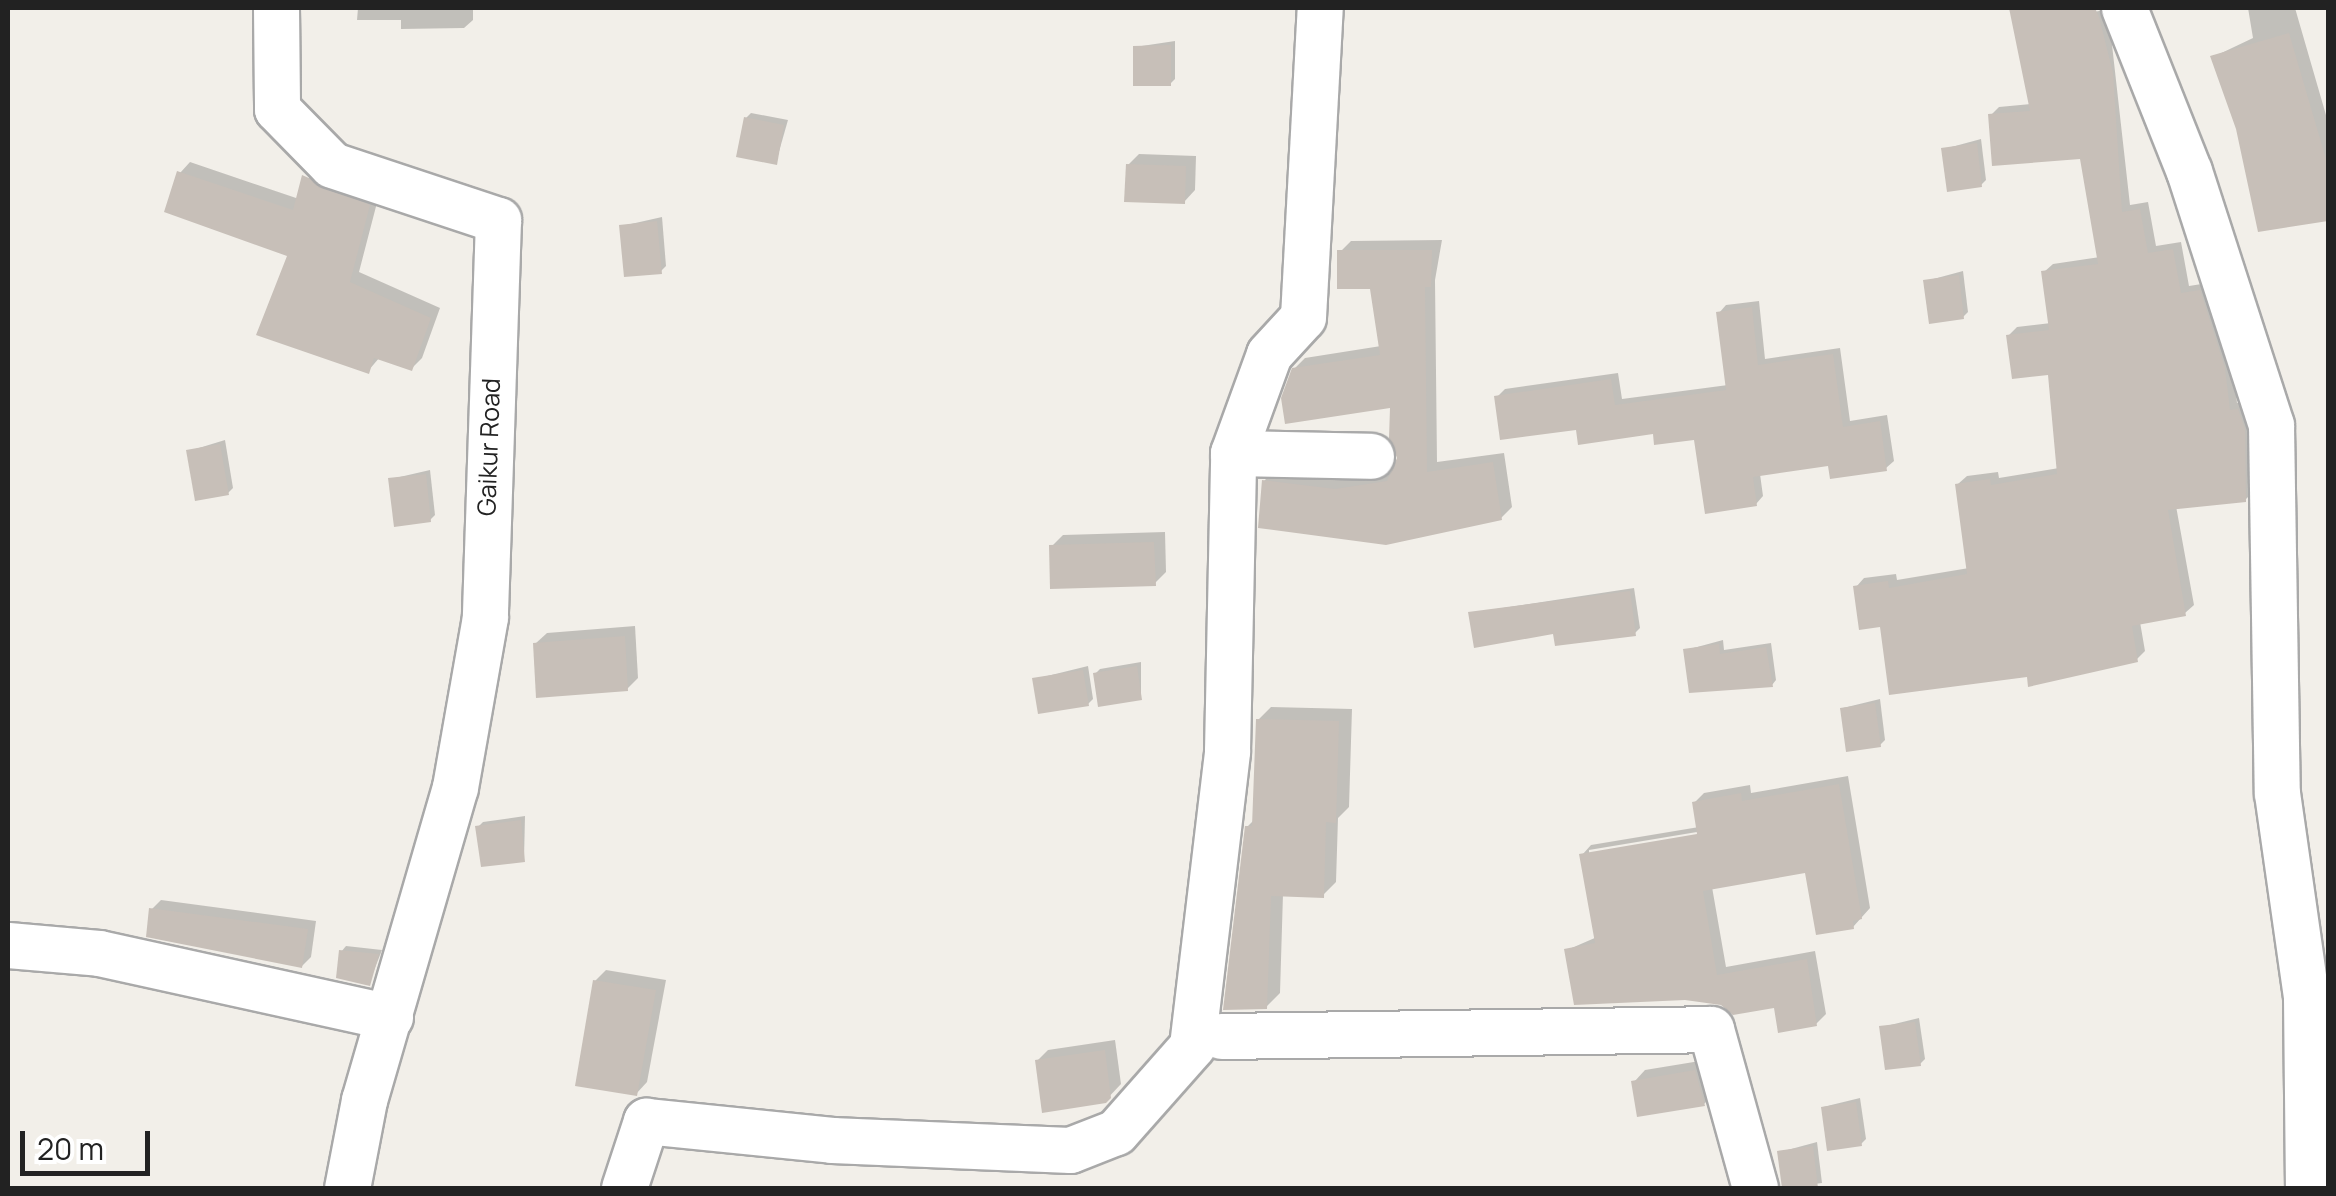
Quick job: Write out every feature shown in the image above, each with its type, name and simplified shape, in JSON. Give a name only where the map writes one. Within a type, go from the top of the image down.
[{"type":"street","name":"Gaikur Road","points":[[276,8],[277,108],[332,165],[498,220],[485,617],[455,787],[390,1017]]},
{"type":"street","points":[[624,1188],[646,1121],[832,1140],[1070,1150],[1116,1132],[1192,1046],[1226,750],[1233,454],[1269,354],[1303,317],[1320,8]]},
{"type":"street","points":[[2124,8],[2190,171],[2271,425],[2277,793],[2306,998],[2308,1188]]},
{"type":"street","points":[[1233,454],[1371,456]]},
{"type":"street","points":[[8,945],[100,953],[390,1017],[358,1186]]},
{"type":"street","points":[[1221,1036],[1712,1029],[1756,1188]]},
{"type":"building","points":[[2009,8],[2095,8],[2113,73],[2122,212],[2140,209],[2148,253],[2173,249],[2181,293],[2200,290],[2225,368],[2230,410],[2238,409],[2245,429],[2246,502],[2168,510],[2186,616],[2132,626],[2138,662],[2028,687],[2027,677],[1889,695],[1880,627],[1859,630],[1853,586],[1888,581],[1889,588],[1967,574],[1955,484],[1990,479],[1991,485],[2057,474],[2048,375],[2012,379],[2006,335],[2049,330],[2041,271],[2098,264],[2080,159],[1992,166],[1988,114],[2030,111]]},
{"type":"building","points":[[2289,33],[2328,166],[2328,221],[2258,232],[2236,129],[2210,56]]},
{"type":"building","points":[[1171,45],[1171,86],[1133,86],[1133,46]]},
{"type":"building","points":[[744,117],[784,125],[777,165],[736,157]]},
{"type":"building","points":[[1977,143],[1982,187],[1947,192],[1941,148]]},
{"type":"building","points":[[1126,164],[1186,166],[1185,204],[1124,202]]},
{"type":"building","points":[[177,171],[293,210],[302,175],[370,205],[350,282],[431,318],[412,371],[374,358],[369,374],[256,335],[287,256],[164,212]]},
{"type":"building","points":[[657,221],[662,274],[624,277],[619,225]]},
{"type":"building","points":[[1337,250],[1432,250],[1431,287],[1425,287],[1427,472],[1493,462],[1502,520],[1386,545],[1258,528],[1262,480],[1335,489],[1387,481],[1397,458],[1389,438],[1390,408],[1285,424],[1281,398],[1292,368],[1380,355],[1370,289],[1337,289]]},
{"type":"building","points":[[1959,275],[1964,319],[1929,324],[1923,280]]},
{"type":"building","points":[[1752,307],[1758,365],[1833,354],[1843,427],[1880,421],[1887,471],[1830,479],[1828,466],[1753,477],[1757,506],[1705,514],[1694,440],[1654,445],[1653,434],[1578,445],[1576,430],[1500,440],[1494,396],[1611,379],[1615,405],[1726,390],[1716,312]]},
{"type":"building","points":[[220,444],[229,495],[195,501],[186,450]]},
{"type":"building","points":[[426,474],[431,522],[394,527],[388,478]]},
{"type":"building","points":[[1154,542],[1156,586],[1050,589],[1049,545]]},
{"type":"building","points":[[1630,591],[1636,636],[1555,646],[1553,634],[1474,648],[1468,612]]},
{"type":"building","points":[[625,636],[628,691],[536,698],[533,643]]},
{"type":"building","points":[[1719,644],[1720,654],[1766,647],[1773,687],[1689,693],[1683,649]]},
{"type":"building","points":[[1137,666],[1142,700],[1098,707],[1093,673]]},
{"type":"building","points":[[1083,670],[1089,706],[1038,714],[1032,678]]},
{"type":"building","points":[[1875,703],[1881,747],[1846,752],[1840,708]]},
{"type":"building","points":[[1256,719],[1339,721],[1336,823],[1326,822],[1324,898],[1271,896],[1267,1009],[1223,1010],[1245,826],[1252,826]]},
{"type":"building","points":[[1839,784],[1862,919],[1853,921],[1854,929],[1816,935],[1805,873],[1703,891],[1717,975],[1807,959],[1817,1026],[1778,1033],[1774,1008],[1733,1015],[1721,1005],[1685,1000],[1574,1005],[1564,949],[1595,943],[1579,854],[1697,834],[1692,802],[1741,793],[1742,801]]},
{"type":"building","points":[[521,820],[525,862],[481,867],[475,826]]},
{"type":"building","points":[[149,908],[308,929],[302,968],[146,937]]},
{"type":"building","points":[[339,950],[379,954],[370,986],[336,978]]},
{"type":"building","points":[[593,980],[656,990],[637,1096],[575,1086]]},
{"type":"building","points":[[1915,1022],[1921,1066],[1885,1070],[1879,1026]]},
{"type":"building","points":[[1105,1050],[1111,1098],[1106,1103],[1042,1113],[1035,1060]]},
{"type":"building","points":[[1695,1070],[1705,1106],[1637,1117],[1631,1081]]},
{"type":"building","points":[[1856,1102],[1862,1146],[1827,1151],[1821,1107]]},
{"type":"building","points":[[1813,1146],[1818,1188],[1782,1188],[1777,1151]]}]
